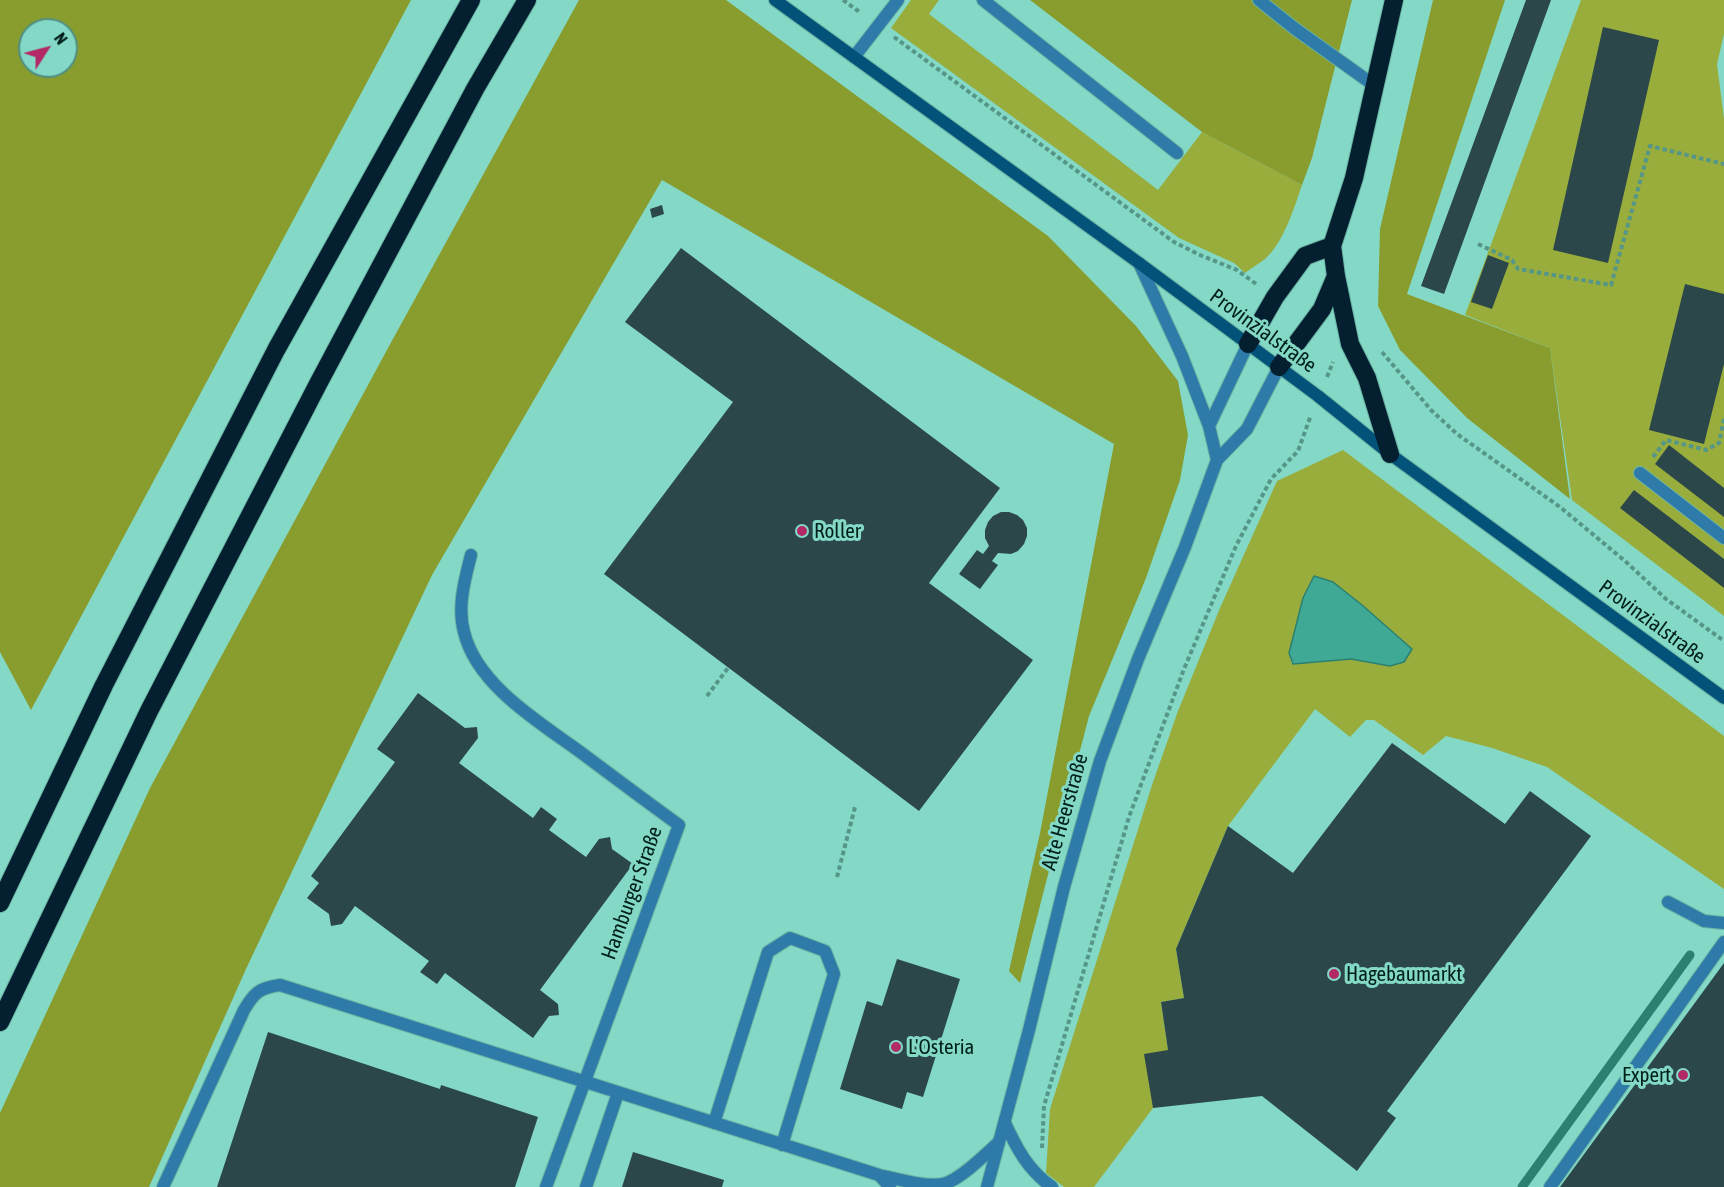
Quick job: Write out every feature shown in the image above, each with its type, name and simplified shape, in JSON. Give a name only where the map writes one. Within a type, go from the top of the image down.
[{"type":"highway","points":[[0,903],[104,685],[276,350],[471,0]]},
{"type":"highway","points":[[0,1022],[149,711],[470,99],[527,0]]},
{"type":"highway","points":[[1390,454],[1366,378],[1350,344],[1332,246],[1354,178],[1394,0]]},
{"type":"highway","points":[[1248,344],[1275,297],[1305,256],[1332,246]]},
{"type":"highway","points":[[1279,367],[1322,309],[1336,276]]},
{"type":"main road","name":"Provinzialstraße","points":[[775,0],[1139,263],[1318,396],[1390,454],[1724,698]]},
{"type":"street","points":[[854,57],[898,0]]},
{"type":"street","points":[[983,0],[1177,153]]},
{"type":"street","points":[[1259,0],[1375,87]]},
{"type":"street","points":[[1139,263],[1182,356],[1209,426],[1217,460]]},
{"type":"street","points":[[1209,426],[1248,344]]},
{"type":"street","name":"Alte Heerstraße","points":[[987,1187],[1064,887],[1100,761],[1217,460],[1247,429],[1279,367]]},
{"type":"street","points":[[1640,473],[1724,538]]},
{"type":"street","name":"Hamburger Straße","points":[[471,555],[462,595],[463,630],[471,652],[490,679],[516,705],[679,825],[546,1187]]},
{"type":"street","points":[[1668,902],[1704,921],[1724,923]]},
{"type":"street","points":[[714,1123],[768,952],[790,938],[825,951],[834,974],[782,1145]]},
{"type":"street","points":[[1550,1187],[1724,942]]},
{"type":"street","points":[[163,1187],[252,996],[265,987],[280,985],[879,1175],[928,1185],[943,1184],[955,1179],[999,1142]]},
{"type":"street","points":[[586,1187],[618,1093]]},
{"type":"street","points":[[1005,1123],[1017,1150],[1038,1177],[1052,1187]]},
{"type":"street","points":[[879,1175],[890,1187]]},
{"type":"path","points":[[843,0],[1174,242],[1237,270],[1275,297]]},
{"type":"path","points":[[1478,244],[1512,260],[1518,269],[1611,285],[1650,146],[1724,164]]},
{"type":"path","points":[[1038,1177],[1042,1154],[1044,1106],[1129,817],[1184,669],[1236,546],[1271,479],[1298,451],[1318,396],[1336,357],[1350,344],[1370,341],[1382,351],[1431,410],[1457,434],[1560,507],[1625,561],[1666,599],[1724,641]]},
{"type":"path","points":[[1640,473],[1666,441],[1706,450],[1719,443],[1724,419]]},
{"type":"path","points":[[707,696],[728,668]]},
{"type":"path","points":[[837,877],[855,807]]},
{"type":"green space","points":[[911,0],[939,0],[929,14],[1158,190],[1202,132],[1302,185],[1288,224],[1272,252],[1245,273],[1234,263],[1179,238],[891,28]]},
{"type":"green space","points":[[1581,0],[1724,0],[1724,34],[1717,64],[1724,119],[1724,616],[1572,500],[1550,348],[1465,315]]},
{"type":"green space","points":[[1343,450],[1724,736],[1724,889],[1547,767],[1492,748],[1446,736],[1423,755],[1374,720],[1366,720],[1350,737],[1315,709],[1228,826],[1176,949],[1184,998],[1161,1002],[1168,1050],[1153,1108],[1094,1187],[1064,1187],[1046,1173],[1050,1109],[1152,785],[1178,711],[1220,608],[1277,481]],"holes":[[[1333,583],[1412,649],[1390,666],[1351,659],[1292,664],[1289,653],[1303,598]]]},
{"type":"shaded area","points":[[0,0],[411,0],[31,710],[0,652]]},
{"type":"shaded area","points":[[579,0],[726,0],[1048,236],[1136,326],[1178,381],[1188,435],[1180,480],[1146,578],[1089,716],[1020,983],[1009,971],[1040,833],[1114,444],[662,180],[432,575],[246,969],[149,1187],[0,1187],[0,1113],[150,788]]},
{"type":"shaded area","points":[[1030,0],[1352,0],[1312,158],[1302,185],[1202,132]]},
{"type":"shaded area","points":[[1433,0],[1505,0],[1407,294],[1550,348],[1570,499],[1467,418],[1400,350],[1378,306],[1380,229]]},
{"type":"shaded area","points":[[1314,576],[1333,582],[1412,649],[1404,662],[1390,666],[1351,659],[1293,664],[1289,653],[1303,598]]},
{"type":"building","points":[[1526,0],[1551,0],[1444,294],[1421,286]]},
{"type":"building","points":[[1603,27],[1659,40],[1608,263],[1553,250]]},
{"type":"building","points":[[662,205],[664,214],[652,218],[650,209]]},
{"type":"building","name":"Roller","points":[[681,248],[1000,488],[929,583],[1033,660],[919,811],[604,574],[733,402],[625,322]]},
{"type":"building","points":[[1488,255],[1509,263],[1492,309],[1471,302]]},
{"type":"building","points":[[1685,284],[1724,294],[1724,364],[1704,444],[1649,430]]},
{"type":"building","points":[[1669,445],[1724,488],[1724,517],[1655,464]]},
{"type":"building","points":[[1634,490],[1724,559],[1724,588],[1620,508]]},
{"type":"building","points":[[1001,512],[1009,512],[1023,520],[1027,528],[1027,536],[1018,551],[1011,554],[998,553],[992,561],[998,565],[980,589],[959,574],[977,550],[983,554],[989,546],[985,538],[985,530],[993,516]]},
{"type":"building","points":[[418,693],[465,728],[477,727],[478,738],[459,763],[533,818],[541,807],[557,819],[549,830],[586,857],[599,839],[610,837],[612,849],[633,864],[540,990],[558,1004],[559,1015],[549,1016],[533,1038],[445,973],[437,984],[420,972],[429,961],[355,906],[342,924],[331,926],[329,914],[307,898],[319,883],[311,876],[395,762],[377,749]]},
{"type":"building","name":"Hagebaumarkt","points":[[1392,743],[1505,824],[1530,791],[1591,836],[1387,1111],[1396,1118],[1357,1171],[1262,1096],[1153,1108],[1144,1054],[1168,1050],[1161,1002],[1184,998],[1176,949],[1228,826],[1293,873]]},
{"type":"building","name":"L'Osteria","points":[[897,959],[960,979],[923,1097],[907,1092],[902,1109],[840,1089],[867,1001],[882,1006]]},
{"type":"building","name":"Expert","points":[[1724,963],[1724,1187],[1560,1187]]},
{"type":"building","points":[[268,1032],[440,1089],[441,1085],[538,1117],[515,1187],[217,1187]]},
{"type":"building","points":[[633,1152],[724,1180],[722,1187],[622,1187]]},
{"type":"waterway","points":[[1522,1187],[1690,955]]},
{"type":"place","name":"Roller","points":[[802,531]]},
{"type":"place","name":"Hagebaumarkt","points":[[1334,974]]},
{"type":"place","name":"L'Osteria","points":[[896,1047]]},
{"type":"place","name":"Expert","points":[[1683,1075]]}]
